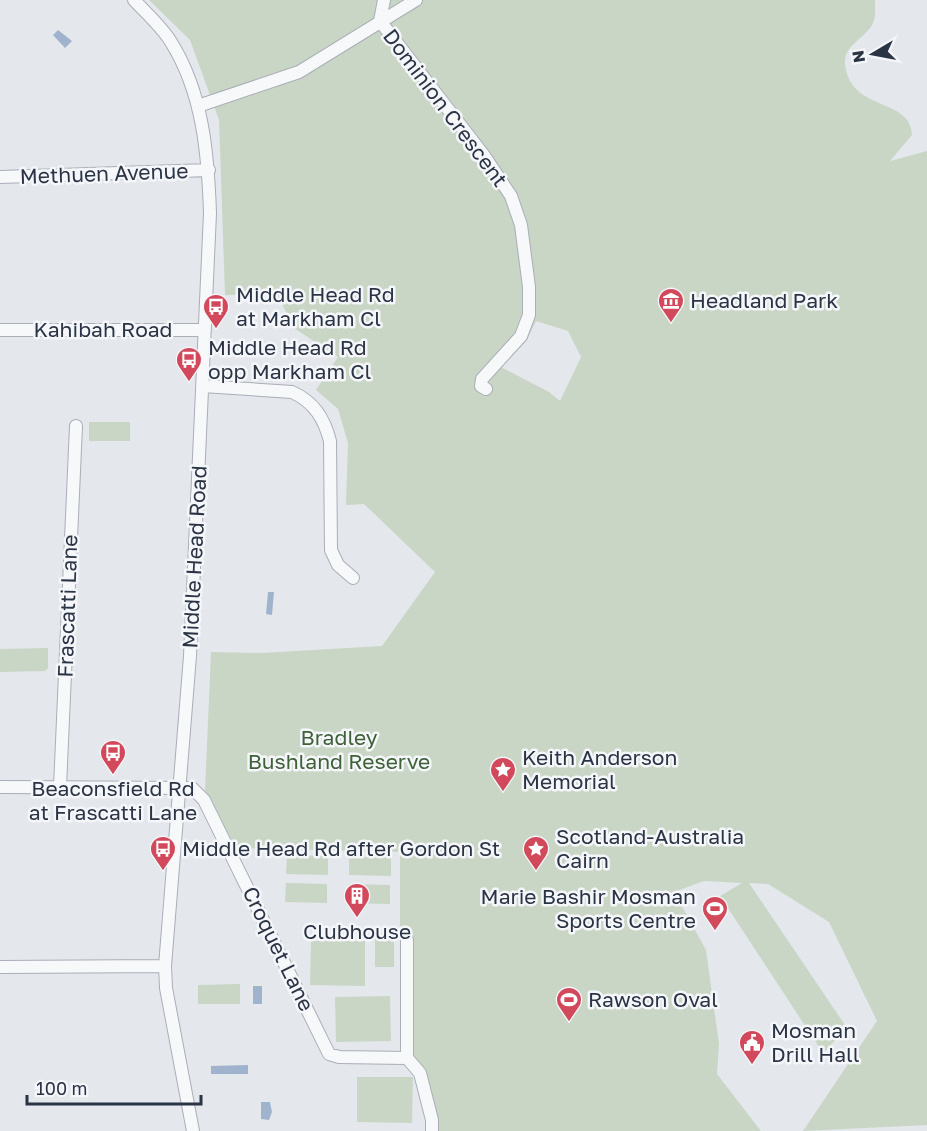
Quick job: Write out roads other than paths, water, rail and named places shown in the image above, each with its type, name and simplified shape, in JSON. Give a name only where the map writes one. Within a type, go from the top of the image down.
[{"type":"street","name":"Middle Head Road","points":[[134,0],[170,40],[187,72],[206,142],[208,170],[210,213],[190,656],[165,966],[166,988],[194,1131]]},
{"type":"street","points":[[380,21],[384,0]]},
{"type":"street","points":[[198,106],[299,72],[416,0]]},
{"type":"street","name":"Dominion Crescent","points":[[380,21],[485,157],[511,195],[521,225],[529,286],[529,315],[521,336],[482,379],[481,386],[486,389]]},
{"type":"street","name":"Methuen Avenue","points":[[0,177],[208,170]]},
{"type":"street","name":"Kahibah Road","points":[[0,330],[205,330]]},
{"type":"street","points":[[203,386],[292,392],[304,398],[317,410],[326,424],[330,441],[331,550],[338,565],[353,578]]},
{"type":"street","name":"Frascatti Lane","points":[[60,787],[76,426]]},
{"type":"street","points":[[0,787],[180,786]]},
{"type":"street","name":"Croquet Lane","points":[[180,786],[192,788],[204,800],[329,1054],[339,1057],[407,1058]]},
{"type":"street","points":[[407,940],[407,1058],[420,1073],[432,1120],[432,1131]]},
{"type":"street","points":[[0,968],[165,966]]},
{"type":"water","points":[[58,30],[72,41],[65,48],[53,35]]},
{"type":"water","points":[[268,592],[274,592],[272,615],[266,614]]},
{"type":"water","points":[[253,986],[262,986],[262,1004],[253,1004]]},
{"type":"water","points":[[248,1065],[248,1074],[211,1074],[211,1066]]},
{"type":"water","points":[[261,1102],[270,1102],[272,1112],[269,1120],[261,1119]]},
{"type":"place","name":"Headland Park","points":[[671,324]]},
{"type":"place","name":"Middle Head Rd at Markham Cl","points":[[216,330]]},
{"type":"place","name":"Middle Head Rd opp Markham Cl","points":[[189,383]]},
{"type":"place","name":"Beaconsfield Rd at Frascatti Lane","points":[[113,776]]},
{"type":"place","name":"Keith Anderson Memorial","points":[[503,793]]},
{"type":"place","name":"Middle Head Rd after Gordon St","points":[[163,872]]},
{"type":"place","name":"Scotland-Australia Cairn","points":[[536,872]]},
{"type":"place","name":"Clubhouse","points":[[357,919]]},
{"type":"place","name":"Marie Bashir Mosman Sports Centre","points":[[715,932]]},
{"type":"place","name":"Rawson Oval","points":[[569,1023]]},
{"type":"place","name":"Mosman Drill Hall","points":[[752,1066]]},
{"type":"park label","name":"Bradley Bushland Reserve","points":[[339,750]]}]
